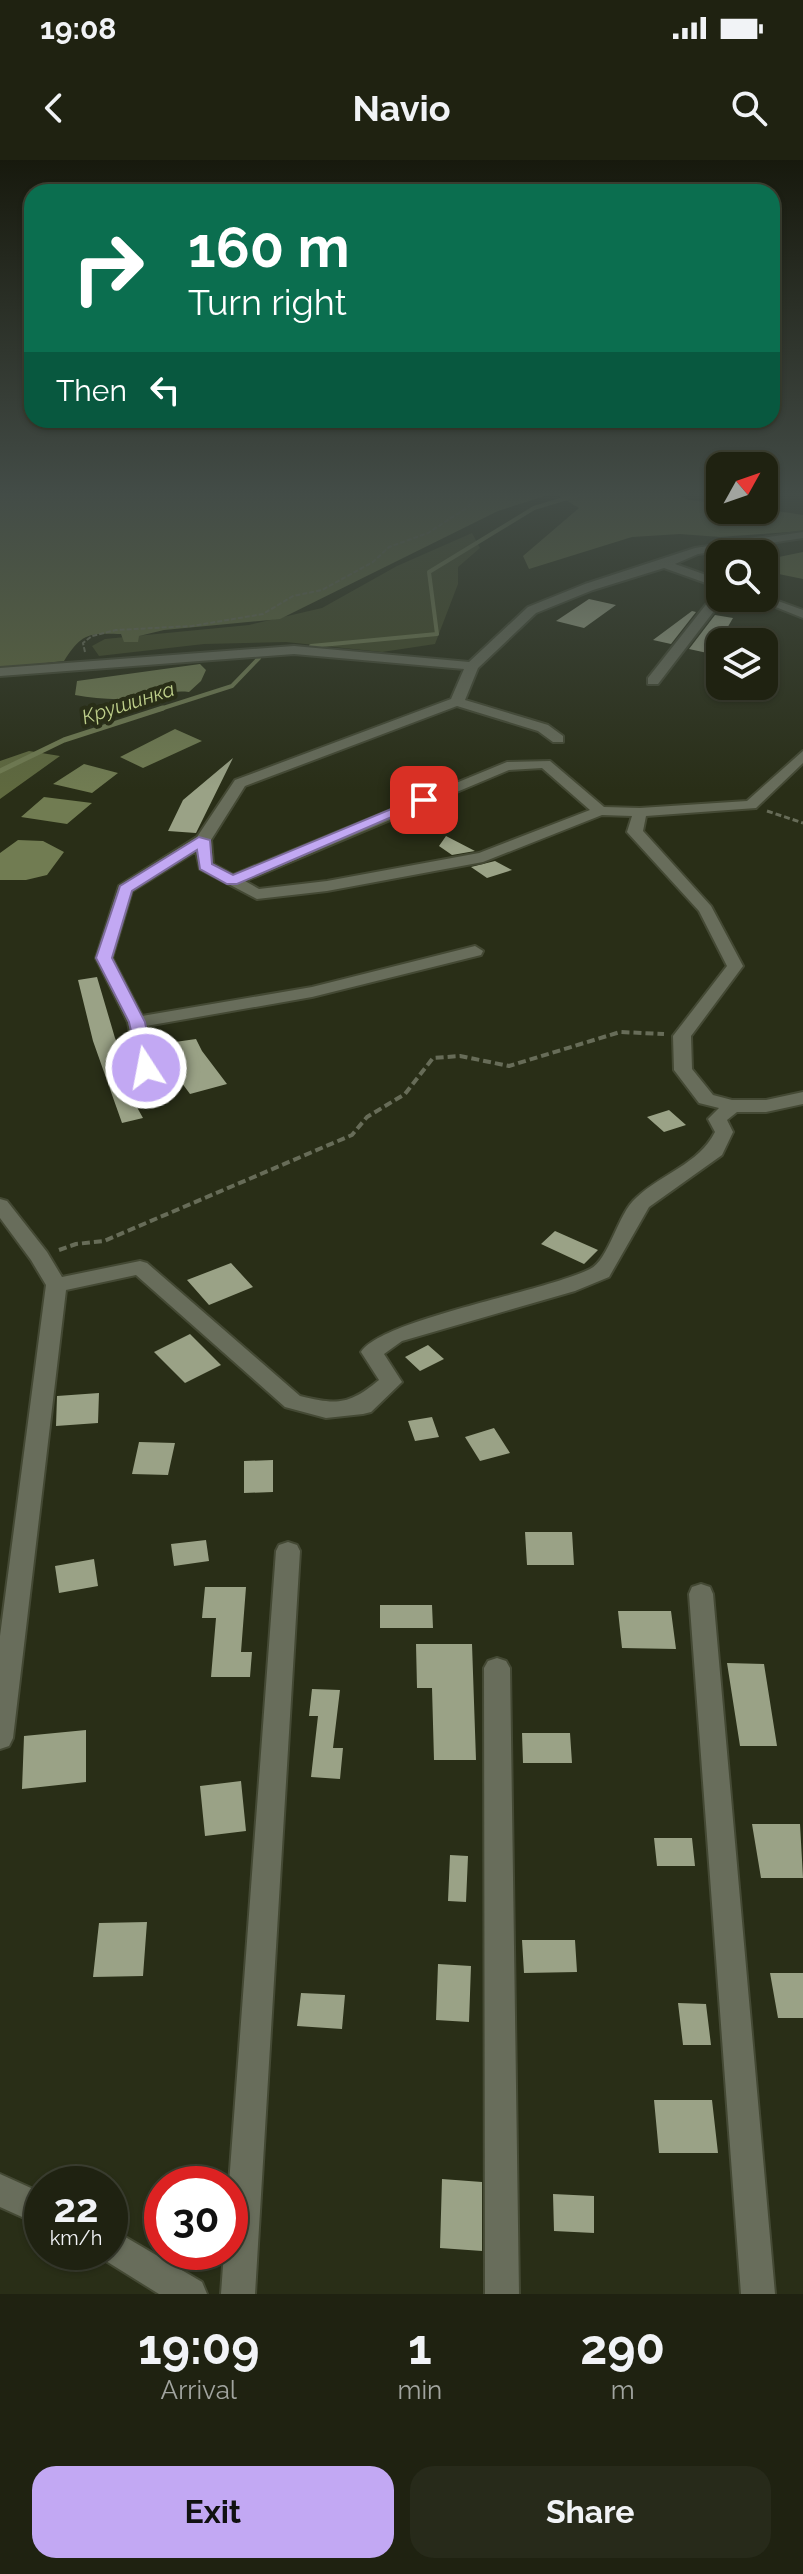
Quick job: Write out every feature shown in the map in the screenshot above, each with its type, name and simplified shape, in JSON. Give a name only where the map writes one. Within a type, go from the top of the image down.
[{"type":"street","points":[[457,702],[472,666],[532,610],[580,591]]},
{"type":"street","points":[[778,605],[803,614]]},
{"type":"street","points":[[653,681],[707,612]]},
{"type":"street","points":[[0,672],[294,650],[472,666]]},
{"type":"street","points":[[159,1085],[146,1068],[137,1022],[104,958],[125,889],[203,840],[240,783],[457,702],[543,728],[558,739]]},
{"type":"street","points":[[203,840],[205,866],[257,894],[327,886],[483,857],[600,811],[640,812],[751,805],[803,755]]},
{"type":"street","points":[[232,881],[507,766],[545,764],[600,811]]},
{"type":"street","points":[[640,812],[635,832],[691,889],[723,933],[735,966],[682,1036],[683,1070],[706,1099],[732,1106],[766,1106],[803,1098]]},
{"type":"street","points":[[137,1022],[298,995],[475,951]]},
{"type":"street","points":[[56,1285],[140,1268],[293,1402],[326,1410],[363,1406],[391,1382],[372,1352],[394,1336],[568,1286],[602,1272],[641,1203],[715,1151],[724,1132],[717,1119],[732,1106]]},
{"type":"street","points":[[0,1205],[40,1257],[56,1285],[0,1738]]},
{"type":"street","points":[[238,2294],[288,1551]]},
{"type":"street","points":[[701,1594],[758,2294]]},
{"type":"street","points":[[497,1668],[502,2294]]},
{"type":"street","points":[[0,2190],[24,2201]]},
{"type":"street","points":[[128,2255],[190,2294]]},
{"type":"path","points":[[89,666],[83,643],[92,636],[116,630],[192,626],[245,619],[279,607],[293,596],[319,591]]},
{"type":"path","points":[[751,805],[803,823]]},
{"type":"path","points":[[40,1257],[76,1244],[104,1241],[352,1135],[367,1117],[405,1094],[433,1058],[460,1056],[509,1066],[620,1032],[682,1036]]},
{"type":"shaded area","points":[[0,591],[337,591],[280,619],[164,630],[139,636],[138,642],[124,642],[121,634],[93,635],[81,640],[64,661],[0,668]]},
{"type":"shaded area","points":[[353,591],[455,591],[435,644],[382,652],[286,642],[204,644],[99,656],[92,646],[105,639],[249,625],[322,608]]},
{"type":"shaded area","points":[[200,664],[206,670],[201,681],[189,692],[119,699],[75,695],[77,681]]},
{"type":"shaded area","points":[[175,729],[202,741],[143,768],[120,757]]},
{"type":"shaded area","points":[[29,751],[60,756],[0,799],[0,761]]},
{"type":"shaded area","points":[[84,764],[118,773],[92,793],[53,784]]},
{"type":"shaded area","points":[[44,797],[92,803],[67,824],[21,817]]},
{"type":"shaded area","points":[[18,840],[43,841],[64,852],[47,875],[26,880],[0,880],[0,853]]},
{"type":"building","points":[[589,599],[616,605],[584,628],[556,621]]},
{"type":"building","points":[[692,611],[696,612],[671,644],[653,640]]},
{"type":"building","points":[[715,615],[733,618],[727,628],[706,628],[706,653],[689,649]]},
{"type":"building","points":[[233,758],[196,833],[168,831],[183,800]]},
{"type":"building","points":[[446,836],[475,851],[452,855],[439,846]]},
{"type":"building","points":[[495,861],[512,870],[487,878],[471,867]]},
{"type":"building","points":[[97,977],[115,1038],[136,1083],[124,1084],[143,1118],[122,1123],[93,1041],[78,980]]},
{"type":"building","points":[[196,1039],[227,1084],[190,1094],[173,1071],[186,1068],[175,1042]]},
{"type":"building","points":[[669,1110],[686,1125],[664,1132],[647,1117]]},
{"type":"building","points":[[555,1231],[598,1250],[584,1264],[541,1244]]},
{"type":"building","points":[[231,1263],[253,1287],[209,1305],[187,1280]]},
{"type":"building","points":[[190,1334],[221,1365],[185,1383],[154,1352]]},
{"type":"building","points":[[428,1345],[444,1359],[420,1371],[405,1357]]},
{"type":"building","points":[[99,1393],[98,1423],[56,1426],[57,1396]]},
{"type":"building","points":[[432,1417],[439,1437],[415,1441],[408,1421]]},
{"type":"building","points":[[494,1428],[510,1453],[480,1461],[465,1437]]},
{"type":"building","points":[[139,1442],[175,1443],[168,1475],[132,1474]]},
{"type":"building","points":[[273,1460],[273,1492],[244,1493],[244,1461]]},
{"type":"building","points":[[525,1532],[572,1532],[574,1565],[527,1565]]},
{"type":"building","points":[[206,1540],[209,1561],[174,1566],[171,1544]]},
{"type":"building","points":[[94,1559],[98,1586],[59,1593],[55,1566]]},
{"type":"building","points":[[205,1587],[246,1587],[241,1652],[252,1652],[250,1677],[211,1677],[216,1618],[202,1618]]},
{"type":"building","points":[[380,1605],[432,1605],[433,1628],[380,1628]]},
{"type":"building","points":[[618,1611],[671,1611],[676,1649],[622,1648]]},
{"type":"building","points":[[416,1644],[472,1644],[476,1760],[434,1760],[432,1688],[417,1688]]},
{"type":"building","points":[[727,1663],[764,1664],[777,1746],[740,1746]]},
{"type":"building","points":[[312,1689],[340,1690],[333,1748],[343,1748],[340,1779],[311,1777],[318,1716],[309,1716]]},
{"type":"building","points":[[86,1730],[86,1782],[22,1789],[24,1736]]},
{"type":"building","points":[[522,1733],[570,1733],[572,1763],[523,1763]]},
{"type":"building","points":[[241,1781],[246,1831],[205,1836],[200,1786]]},
{"type":"building","points":[[752,1824],[800,1824],[803,1878],[761,1878]]},
{"type":"building","points":[[654,1838],[692,1838],[695,1866],[657,1866]]},
{"type":"building","points":[[450,1855],[468,1856],[466,1902],[448,1901]]},
{"type":"building","points":[[147,1922],[143,1976],[93,1977],[99,1923]]},
{"type":"building","points":[[522,1940],[575,1940],[577,1972],[524,1973]]},
{"type":"building","points":[[438,1964],[471,1966],[469,2022],[436,2020]]},
{"type":"building","points":[[770,1973],[803,1973],[803,2018],[778,2018]]},
{"type":"building","points":[[301,1993],[345,1995],[342,2029],[297,2026]]},
{"type":"building","points":[[678,2003],[706,2004],[711,2045],[683,2045]]},
{"type":"building","points":[[654,2100],[712,2100],[718,2153],[659,2153]]},
{"type":"building","points":[[442,2179],[482,2182],[482,2251],[440,2248]]},
{"type":"building","points":[[553,2194],[594,2196],[594,2233],[554,2231]]},
{"type":"waterway","name":"Крушинка","points":[[311,646],[437,634],[431,591]]},
{"type":"waterway","name":"Крушинка","points":[[157,710],[232,686],[259,658]]},
{"type":"waterway","name":"Крушинка","points":[[0,771],[64,740],[163,708]]},
{"type":"route","points":[[146,1068],[137,1022],[104,958],[125,889],[203,840],[205,866],[232,881],[424,800]]}]
